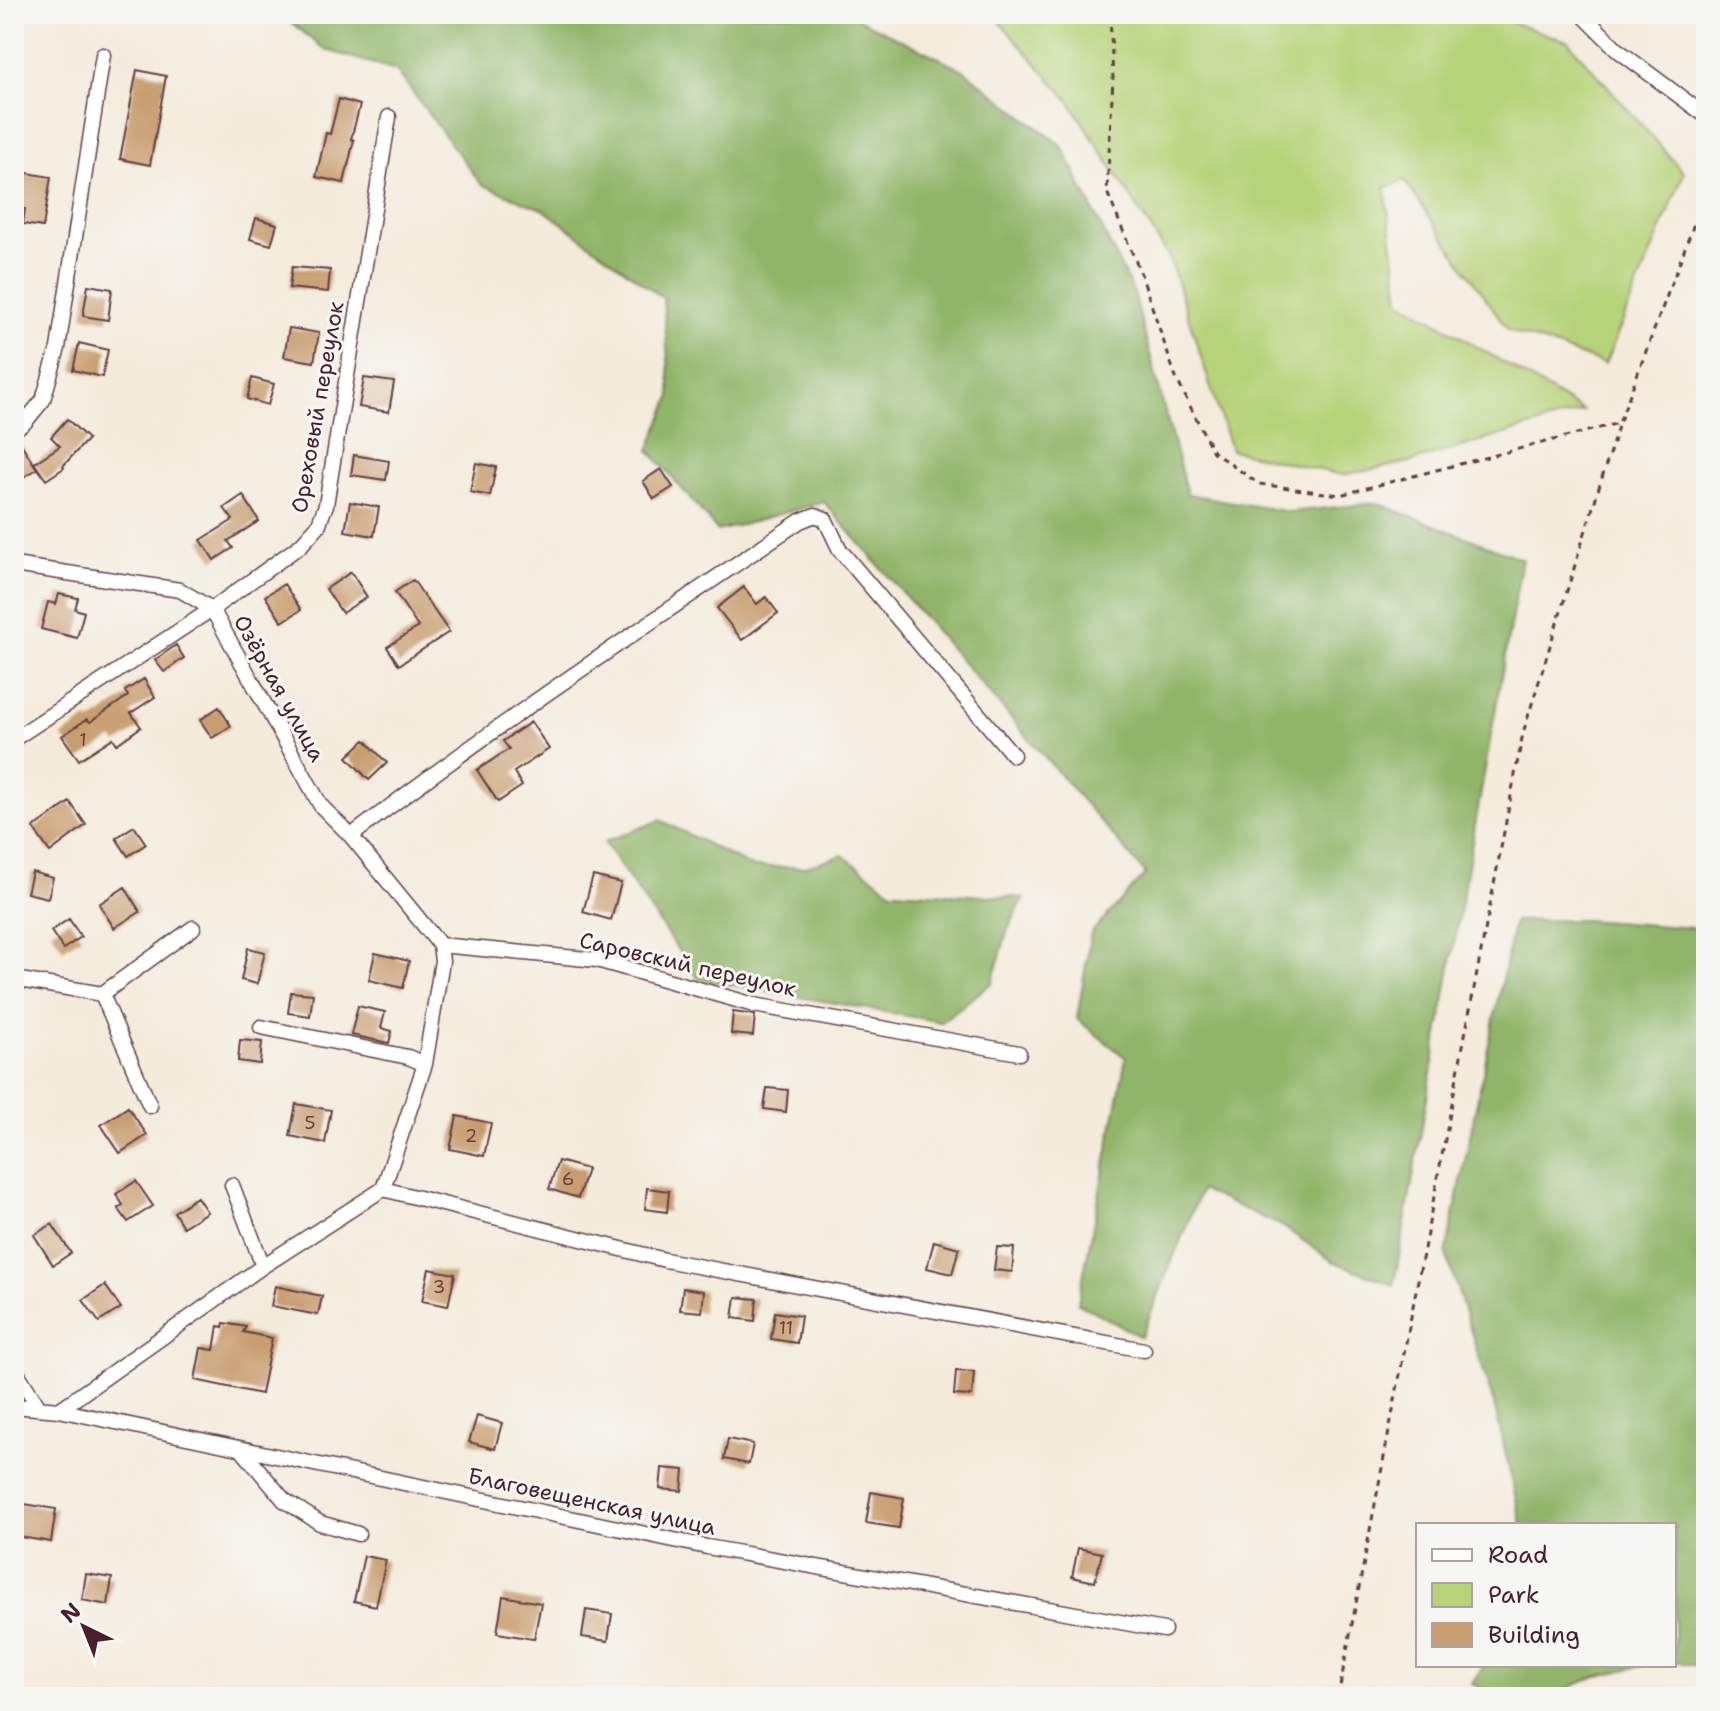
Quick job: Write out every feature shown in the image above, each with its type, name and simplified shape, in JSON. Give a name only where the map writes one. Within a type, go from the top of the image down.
[{"type":"street","points":[[1582,14],[1619,51],[1706,116]]},
{"type":"street","points":[[14,430],[43,400],[58,348],[103,55]]},
{"type":"street","name":"Ореховый переулок","points":[[14,739],[212,609],[301,545],[318,526],[326,505],[389,117]]},
{"type":"street","points":[[351,836],[420,783],[701,587],[800,521],[815,515],[825,519],[840,550],[1013,755]]},
{"type":"street","name":"Озёрная улица","points":[[14,565],[180,590],[212,609],[321,806],[351,836],[440,945]]},
{"type":"street","points":[[14,979],[102,994],[193,928]]},
{"type":"street","points":[[59,1410],[263,1266],[383,1189],[425,1064],[442,961],[440,945]]},
{"type":"street","name":"Саровский переулок","points":[[440,945],[597,960],[754,1005],[1019,1053]]},
{"type":"street","points":[[102,994],[150,1106]]},
{"type":"street","points":[[261,1027],[408,1057],[425,1064]]},
{"type":"street","points":[[232,1185],[263,1266]]},
{"type":"street","points":[[383,1189],[665,1260],[1144,1350]]},
{"type":"street","points":[[14,1368],[38,1406]]},
{"type":"street","name":"Благовещенская улица","points":[[14,1406],[59,1410],[707,1547],[1164,1630]]},
{"type":"street","points":[[241,1450],[284,1500],[320,1523],[358,1534]]},
{"type":"path","points":[[1110,14],[1113,78],[1107,192],[1141,274],[1176,378],[1213,452],[1259,484],[1340,495],[1619,423]]},
{"type":"path","points":[[1338,1697],[1370,1516],[1448,1133],[1523,733],[1619,423],[1706,192]]},
{"type":"green space","points":[[280,14],[848,14],[962,69],[1062,146],[1134,294],[1187,494],[1289,512],[1377,503],[1522,559],[1394,1285],[1334,1262],[1282,1226],[1201,1190],[1141,1337],[1078,1303],[1126,1058],[1077,1019],[1091,933],[1146,874],[824,502],[718,531],[649,450],[671,397],[663,298],[544,210],[481,184],[396,70],[326,50]]},
{"type":"green space","points":[[993,14],[1495,14],[1495,17],[1568,41],[1684,173],[1605,364],[1508,330],[1404,180],[1385,188],[1400,300],[1583,411],[1410,462],[1342,475],[1231,450],[1169,257],[1068,99]]},
{"type":"green space","points":[[660,820],[752,867],[804,867],[842,855],[892,891],[1024,898],[1008,929],[992,983],[941,1022],[698,979],[604,842]]},
{"type":"green space","points":[[1585,920],[1706,929],[1706,1668],[1676,1661],[1676,1523],[1522,1523],[1494,1403],[1446,1254],[1514,921]]},
{"type":"green space","points":[[1483,1667],[1637,1667],[1594,1677],[1548,1697],[1500,1697],[1472,1684]]},
{"type":"building","points":[[137,70],[166,76],[150,165],[120,159]]},
{"type":"building","points":[[339,99],[360,105],[344,183],[316,177],[326,133],[330,134]]},
{"type":"building","points":[[15,171],[51,177],[43,227],[23,224],[25,209],[14,207]]},
{"type":"building","points":[[256,218],[277,224],[271,245],[250,239]]},
{"type":"building","points":[[292,267],[330,270],[328,292],[289,288]]},
{"type":"building","points":[[88,285],[112,289],[108,320],[83,316]]},
{"type":"building","points":[[289,328],[319,333],[314,362],[284,357]]},
{"type":"building","points":[[79,343],[108,350],[102,377],[73,370]]},
{"type":"building","points":[[252,378],[274,384],[268,405],[247,399]]},
{"type":"building","points":[[364,378],[394,382],[389,412],[359,407]]},
{"type":"building","points":[[67,419],[88,439],[64,468],[46,480],[34,463],[60,446],[51,437]]},
{"type":"building","points":[[18,439],[37,469],[14,483],[14,440]]},
{"type":"building","points":[[354,455],[389,461],[386,480],[351,475]]},
{"type":"building","points":[[476,463],[496,467],[490,496],[470,492]]},
{"type":"building","points":[[661,469],[673,487],[654,499],[643,481]]},
{"type":"building","points":[[243,495],[259,521],[228,541],[233,548],[214,560],[201,540],[233,520],[224,508]]},
{"type":"building","points":[[350,502],[379,507],[374,536],[345,531]]},
{"type":"building","points":[[351,572],[367,597],[342,613],[326,589]]},
{"type":"building","points":[[413,580],[449,632],[399,665],[387,647],[418,627],[395,592]]},
{"type":"building","points":[[284,584],[301,610],[282,622],[265,596]]},
{"type":"building","points":[[744,587],[757,604],[766,597],[778,613],[742,640],[717,608]]},
{"type":"building","points":[[59,594],[78,598],[75,609],[84,612],[77,638],[41,629],[48,602],[56,604]]},
{"type":"building","points":[[176,645],[184,658],[164,672],[155,660]]},
{"type":"building","points":[[144,679],[155,697],[131,713],[141,727],[117,744],[113,738],[79,760],[62,736],[87,719],[90,722],[128,696],[125,691]]},
{"type":"building","points":[[219,707],[231,726],[212,738],[200,720]]},
{"type":"building","points":[[531,722],[549,749],[514,772],[522,786],[498,802],[477,770],[509,749],[503,741]]},
{"type":"building","points":[[365,740],[387,763],[369,780],[347,757]]},
{"type":"building","points":[[70,802],[86,825],[50,852],[33,828]]},
{"type":"building","points":[[134,826],[146,844],[128,856],[116,838]]},
{"type":"building","points":[[32,872],[53,878],[48,898],[27,893]]},
{"type":"building","points":[[593,876],[621,883],[611,920],[583,912]]},
{"type":"building","points":[[125,887],[140,912],[114,928],[99,904]]},
{"type":"building","points":[[69,919],[81,937],[63,949],[51,931]]},
{"type":"building","points":[[248,948],[265,952],[257,984],[241,980]]},
{"type":"building","points":[[375,953],[409,961],[403,988],[369,980]]},
{"type":"building","points":[[291,992],[313,994],[310,1016],[288,1013]]},
{"type":"building","points":[[358,1006],[385,1012],[381,1028],[392,1031],[389,1043],[351,1035]]},
{"type":"building","points":[[733,1012],[755,1015],[753,1036],[731,1034]]},
{"type":"building","points":[[240,1040],[262,1042],[260,1064],[238,1061]]},
{"type":"building","points":[[767,1088],[788,1090],[786,1112],[764,1109]]},
{"type":"building","points":[[296,1104],[331,1110],[325,1143],[290,1136]]},
{"type":"building","points":[[128,1107],[147,1135],[120,1153],[101,1125]]},
{"type":"building","points":[[457,1116],[491,1123],[484,1156],[450,1149]]},
{"type":"building","points":[[558,1161],[587,1169],[578,1198],[549,1189]]},
{"type":"building","points":[[136,1181],[153,1206],[128,1222],[118,1208],[123,1205],[116,1194]]},
{"type":"building","points":[[647,1188],[669,1191],[667,1212],[645,1209]]},
{"type":"building","points":[[197,1197],[207,1212],[183,1227],[174,1212]]},
{"type":"building","points":[[52,1224],[71,1253],[53,1265],[34,1235]]},
{"type":"building","points":[[934,1241],[959,1248],[952,1274],[927,1268]]},
{"type":"building","points":[[997,1247],[1014,1248],[1012,1272],[994,1270]]},
{"type":"building","points":[[429,1269],[455,1274],[448,1306],[422,1301]]},
{"type":"building","points":[[105,1285],[121,1308],[99,1322],[83,1300]]},
{"type":"building","points":[[275,1286],[322,1296],[318,1315],[271,1306]]},
{"type":"building","points":[[683,1288],[704,1291],[702,1312],[680,1310]]},
{"type":"building","points":[[736,1297],[757,1299],[755,1321],[733,1318]]},
{"type":"building","points":[[775,1312],[801,1316],[797,1343],[771,1339]]},
{"type":"building","points":[[224,1323],[246,1327],[243,1332],[272,1338],[261,1394],[195,1380],[201,1348],[214,1350],[218,1326],[223,1327]]},
{"type":"building","points":[[956,1371],[974,1372],[972,1396],[954,1395]]},
{"type":"building","points":[[477,1416],[502,1423],[495,1449],[469,1442]]},
{"type":"building","points":[[728,1439],[753,1444],[749,1464],[724,1459]]},
{"type":"building","points":[[662,1468],[684,1470],[682,1491],[660,1489]]},
{"type":"building","points":[[871,1492],[904,1498],[899,1528],[866,1523]]},
{"type":"building","points":[[18,1503],[56,1509],[51,1542],[14,1536]]},
{"type":"building","points":[[1078,1548],[1102,1553],[1095,1582],[1072,1577]]},
{"type":"building","points":[[364,1556],[386,1560],[376,1606],[354,1601]]},
{"type":"building","points":[[86,1574],[112,1578],[108,1605],[82,1600]]},
{"type":"building","points":[[503,1596],[541,1603],[534,1639],[497,1633]]},
{"type":"building","points":[[586,1610],[612,1614],[608,1641],[582,1637]]}]
